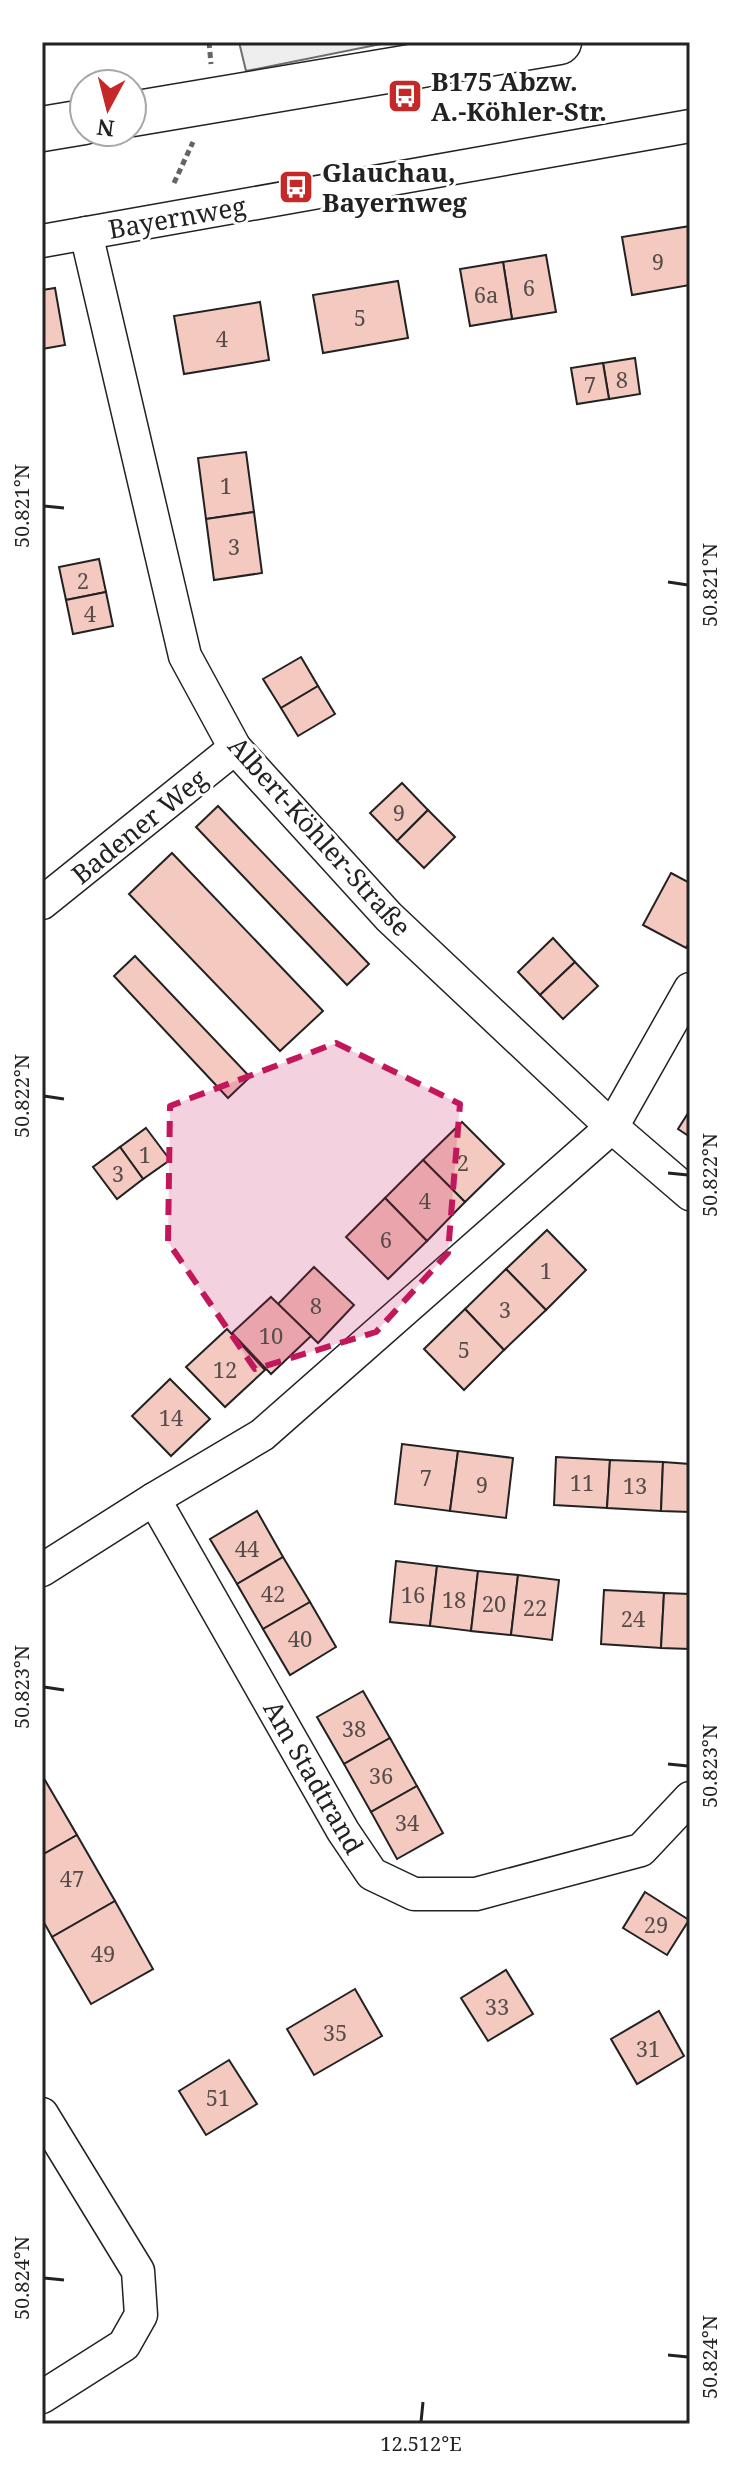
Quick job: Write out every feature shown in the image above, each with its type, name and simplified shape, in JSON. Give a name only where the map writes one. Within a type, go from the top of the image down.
[{"type":"main road","points":[[148,111],[559,42]]},
{"type":"main road","points":[[42,129],[68,125]]},
{"type":"street","name":"Bayernweg","points":[[42,241],[690,126]]},
{"type":"street","name":"Albert-Köhler-Straße","points":[[86,233],[185,656],[235,748],[389,917],[612,1127],[690,1194]]},
{"type":"street","name":"Badener Weg","points":[[42,903],[235,748]]},
{"type":"street","points":[[42,1570],[262,1435],[612,1127],[690,989]]},
{"type":"street","name":"Am Stadtrand","points":[[154,1499],[343,1831],[372,1874],[414,1894],[476,1894],[641,1850],[690,1798]]},
{"type":"street","points":[[42,2114],[138,2271],[141,2315],[124,2345],[42,2397]]},
{"type":"highlighted area","points":[[336,1043],[460,1104],[448,1253],[376,1332],[255,1369],[168,1242],[170,1106]]},
{"type":"shaded area","points":[[239,42],[391,42],[246,71]]},
{"type":"building","points":[[690,226],[690,285],[632,295],[622,237]]},
{"type":"building","points":[[546,255],[556,312],[512,319],[503,262]]},
{"type":"building","points":[[503,262],[512,319],[470,326],[460,269]]},
{"type":"building","points":[[398,281],[408,338],[323,353],[313,295]]},
{"type":"building","points":[[55,288],[65,345],[42,349],[42,290]]},
{"type":"building","points":[[260,302],[269,360],[184,374],[174,316]]},
{"type":"building","points":[[635,358],[640,394],[609,399],[603,363]]},
{"type":"building","points":[[603,363],[609,399],[577,404],[571,368]]},
{"type":"building","points":[[246,452],[254,512],[206,519],[198,458]]},
{"type":"building","points":[[254,512],[262,573],[214,580],[206,519]]},
{"type":"building","points":[[99,559],[106,592],[66,600],[59,567]]},
{"type":"building","points":[[106,592],[113,626],[73,634],[66,600]]},
{"type":"building","points":[[301,657],[318,686],[281,708],[263,679]]},
{"type":"building","points":[[318,686],[335,714],[298,736],[281,708]]},
{"type":"building","points":[[402,783],[428,810],[397,841],[370,813]]},
{"type":"building","points":[[218,806],[369,964],[347,985],[196,827]]},
{"type":"building","points":[[428,810],[455,837],[424,868],[397,841]]},
{"type":"building","points":[[172,853],[323,1011],[280,1051],[129,894]]},
{"type":"building","points":[[671,873],[690,883],[690,941],[686,948],[643,925]]},
{"type":"building","points":[[553,938],[575,962],[540,995],[518,972]]},
{"type":"building","points":[[135,956],[250,1077],[228,1098],[114,976]]},
{"type":"building","points":[[575,962],[598,986],[563,1019],[540,995]]},
{"type":"building","points":[[690,1110],[690,1137],[678,1129]]},
{"type":"building","points":[[462,1122],[504,1164],[465,1202],[423,1160]]},
{"type":"building","points":[[146,1128],[170,1160],[143,1179],[120,1147]]},
{"type":"building","points":[[120,1147],[143,1179],[117,1199],[93,1167]]},
{"type":"building","points":[[423,1160],[465,1202],[427,1241],[385,1198]]},
{"type":"building","points":[[385,1198],[427,1241],[388,1279],[346,1237]]},
{"type":"building","points":[[547,1230],[586,1270],[546,1310],[506,1269]]},
{"type":"building","points":[[314,1267],[354,1305],[318,1343],[278,1304]]},
{"type":"building","points":[[506,1269],[546,1310],[504,1350],[465,1309]]},
{"type":"building","points":[[271,1297],[311,1336],[271,1374],[232,1333]]},
{"type":"building","points":[[465,1309],[504,1350],[464,1390],[424,1349]]},
{"type":"building","points":[[227,1329],[265,1370],[225,1407],[186,1367]]},
{"type":"building","points":[[170,1379],[210,1419],[171,1456],[132,1416]]},
{"type":"building","points":[[402,1444],[458,1451],[450,1511],[395,1504]]},
{"type":"building","points":[[458,1451],[513,1458],[506,1518],[450,1511]]},
{"type":"building","points":[[556,1457],[610,1460],[607,1508],[554,1505]]},
{"type":"building","points":[[610,1460],[663,1462],[661,1511],[607,1508]]},
{"type":"building","points":[[663,1462],[690,1464],[690,1512],[661,1511]]},
{"type":"building","points":[[257,1511],[283,1557],[237,1584],[210,1539]]},
{"type":"building","points":[[283,1557],[310,1602],[263,1629],[237,1584]]},
{"type":"building","points":[[396,1561],[437,1566],[430,1626],[390,1622]]},
{"type":"building","points":[[437,1566],[478,1571],[471,1631],[430,1626]]},
{"type":"building","points":[[478,1571],[518,1575],[511,1635],[471,1631]]},
{"type":"building","points":[[518,1575],[559,1580],[552,1640],[511,1635]]},
{"type":"building","points":[[604,1590],[664,1593],[661,1648],[601,1644]]},
{"type":"building","points":[[664,1593],[690,1594],[690,1649],[661,1648]]},
{"type":"building","points":[[310,1602],[336,1647],[290,1675],[263,1629]]},
{"type":"building","points":[[363,1691],[390,1738],[344,1764],[317,1717]]},
{"type":"building","points":[[390,1738],[417,1786],[371,1812],[344,1764]]},
{"type":"building","points":[[42,1775],[77,1835],[42,1855]]},
{"type":"building","points":[[417,1786],[443,1833],[397,1859],[371,1812]]},
{"type":"building","points":[[77,1835],[115,1901],[52,1937],[42,1919],[42,1855]]},
{"type":"building","points":[[645,1892],[689,1920],[667,1955],[623,1928]]},
{"type":"building","points":[[115,1901],[153,1969],[91,2004],[52,1937]]},
{"type":"building","points":[[506,1970],[533,2014],[488,2041],[461,1998]]},
{"type":"building","points":[[355,1989],[382,2036],[314,2075],[287,2029]]},
{"type":"building","points":[[659,2011],[684,2056],[637,2084],[611,2039]]},
{"type":"building","points":[[229,2060],[257,2104],[206,2135],[179,2091]]},
{"type":"place","name":"B175 Abzw. A.-Köhler-Str.","points":[[405,96]]},
{"type":"place","name":"Glauchau, Bayernweg","points":[[296,187]]}]
